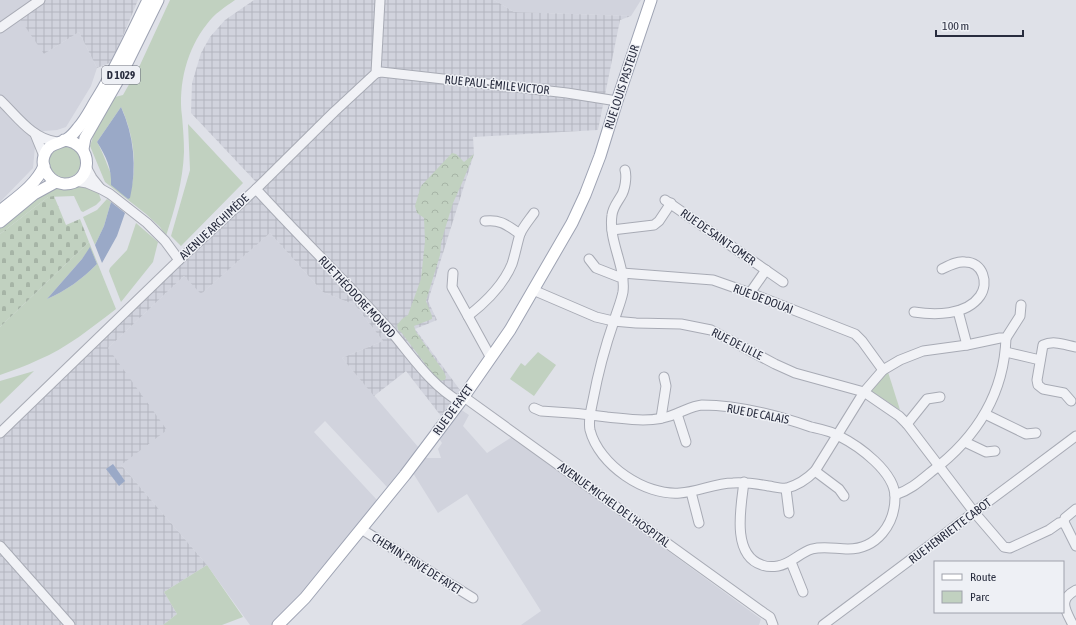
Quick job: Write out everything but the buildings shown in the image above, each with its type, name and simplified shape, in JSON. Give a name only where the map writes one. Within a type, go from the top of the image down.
[{"type":"main road","points":[[122,53],[143,0]]},
{"type":"main road","name":"D 1029","points":[[60,141],[69,138],[82,124],[108,81],[148,0]]},
{"type":"main road","name":"D 1029","points":[[82,149],[88,133],[121,75],[158,0]]},
{"type":"main road","name":"RUE LOUIS PASTEUR","points":[[594,174],[651,0]]},
{"type":"main road","points":[[0,211],[30,186],[41,174],[44,161],[51,146],[60,141],[74,142],[82,149],[86,158],[86,167],[84,173],[75,181],[66,184],[56,182],[49,177],[44,161]]},
{"type":"main road","name":"RUE DE FAYET","points":[[278,625],[305,598],[405,475],[491,358],[510,330],[572,222],[586,195],[594,174]]},
{"type":"main road","points":[[0,222],[34,194],[56,182]]},
{"type":"street","points":[[0,28],[40,0]]},
{"type":"street","points":[[376,73],[380,0]]},
{"type":"street","name":"RUE PAUL-ÉMILE VICTOR","points":[[376,73],[381,72],[567,93],[617,101]]},
{"type":"street","name":"AVENUE ARCHIMÈDE","points":[[0,433],[376,73]]},
{"type":"street","points":[[0,100],[35,134],[50,141],[60,141]]},
{"type":"street","points":[[35,134],[44,161]]},
{"type":"street","points":[[86,167],[100,189]]},
{"type":"street","points":[[625,170],[624,191],[615,204],[612,213],[612,230],[623,275],[621,301],[598,371],[590,415],[591,431],[598,447],[606,458],[636,484],[666,493],[690,492],[720,484],[744,482],[786,489],[807,479],[815,471],[839,435],[864,392],[883,370],[900,360],[923,351],[1006,338]]},
{"type":"street","points":[[75,181],[87,184],[110,194],[147,223],[165,241],[179,260]]},
{"type":"street","name":"RUE THÉODORE MONOD","points":[[256,189],[388,328],[423,372],[435,383],[462,399]]},
{"type":"street","name":"RUE DE SAINT-OMER","points":[[612,230],[654,225],[659,221],[668,201],[783,282]]},
{"type":"street","points":[[468,316],[482,306],[500,285],[511,266],[520,234],[534,214]]},
{"type":"street","points":[[485,220],[500,222],[520,234]]},
{"type":"street","name":"RUE DE DOUAI","points":[[589,259],[596,268],[619,277],[623,275],[713,280],[750,293],[855,334],[862,341],[883,370]]},
{"type":"street","points":[[914,312],[928,314],[958,311],[970,305],[980,296],[984,279],[982,271],[977,265],[971,262],[954,263],[942,269]]},
{"type":"street","name":"RUE DE SAINT-OMER","points":[[750,293],[766,270]]},
{"type":"street","points":[[453,273],[452,287],[491,358]]},
{"type":"street","name":"RUE DE LILLE","points":[[533,290],[596,317],[614,321],[636,323],[681,324],[711,330],[795,373],[864,392],[899,416],[907,424],[974,512],[1000,544],[1006,548],[1064,522]]},
{"type":"street","points":[[744,482],[740,511],[740,525],[745,551],[750,559],[758,564],[768,567],[776,567],[791,562],[797,556],[814,549],[861,548],[870,544],[879,537],[889,523],[894,508],[895,495],[906,492],[939,466],[965,442],[975,430],[985,414],[998,385],[1006,352],[1006,338],[1020,316],[1021,306]]},
{"type":"street","points":[[958,311],[967,345]]},
{"type":"street","points":[[1072,401],[1064,393],[1043,389],[1038,385],[1037,380],[1043,345],[1048,343],[1057,343],[1076,347]]},
{"type":"street","points":[[1006,352],[1040,360]]},
{"type":"street","points":[[661,418],[666,386],[664,378]]},
{"type":"street","points":[[907,424],[926,399],[940,397]]},
{"type":"street","name":"AVENUE MICHEL DE L'HOSPITAL","points":[[462,399],[770,617],[773,625]]},
{"type":"street","name":"RUE DE CALAIS","points":[[534,408],[541,411],[641,420],[661,418],[702,405],[738,409],[785,418],[839,435],[871,457],[885,472],[895,495]]},
{"type":"street","points":[[677,414],[686,442]]},
{"type":"street","points":[[985,414],[1026,434],[1036,433]]},
{"type":"street","name":"RUE HENRIETTE CABOT","points":[[823,625],[1076,436]]},
{"type":"street","points":[[965,442],[986,452],[995,451]]},
{"type":"street","points":[[815,471],[839,489],[844,496]]},
{"type":"street","points":[[786,489],[789,513]]},
{"type":"street","points":[[690,492],[699,523]]},
{"type":"street","points":[[1076,509],[1065,518],[1064,522],[1076,546]]},
{"type":"street","name":"CHEMIN PRIVÉ DE FAYET","points":[[360,529],[473,598]]},
{"type":"street","points":[[0,546],[67,622],[57,625]]},
{"type":"street","points":[[791,562],[804,592]]},
{"type":"street","points":[[1073,625],[1064,606],[1066,598],[1070,593],[1076,590]]},
{"type":"street","points":[[764,613],[766,625]]},
{"type":"shaded area","points":[[0,0],[33,0],[44,54],[79,32],[97,68],[91,86],[66,127],[57,130],[44,131],[33,140],[35,146],[33,168],[0,202]]},
{"type":"shaded area","points":[[33,0],[138,0],[112,62],[97,68],[79,32],[44,54],[15,12]]},
{"type":"shaded area","points":[[254,0],[494,0],[514,12],[631,16],[620,20],[598,130],[473,137],[474,154],[428,301],[437,320],[415,329],[460,390],[441,416],[406,371],[374,396],[342,358],[383,341],[355,305],[323,292],[270,233],[201,294],[184,276],[108,348],[167,430],[121,465],[207,565],[164,592],[177,614],[163,625],[0,625],[0,429],[257,183],[191,113],[192,83],[201,53],[210,37],[225,20]]},
{"type":"shaded area","points":[[494,0],[641,0],[631,16],[514,12]]},
{"type":"shaded area","points":[[270,233],[323,292],[355,305],[383,341],[342,358],[419,448],[387,487],[325,421],[314,432],[377,500],[326,565],[273,625],[250,625],[207,565],[121,465],[108,348],[184,276],[202,293]]},
{"type":"shaded area","points":[[460,409],[469,415],[463,426],[487,453],[512,437],[761,619],[759,625],[521,625],[541,611],[467,494],[438,513],[413,473],[424,458],[441,458],[438,449],[442,443],[438,437]]},
{"type":"green space","points":[[170,0],[235,0],[210,20],[194,44],[189,56],[181,92],[184,143],[182,173],[178,194],[166,236],[160,227],[146,214],[105,182],[90,146],[94,134],[115,97],[123,95],[140,65]],"holes":[[[121,107],[134,153],[133,176],[128,199],[122,193],[114,179],[97,142]]]},
{"type":"green space","points":[[188,124],[243,183],[181,246],[171,236],[190,170]]},
{"type":"green space","points":[[65,146],[71,147],[78,153],[81,162],[80,168],[74,175],[65,178],[59,177],[52,171],[49,162],[50,156],[56,149]]},
{"type":"green space","points":[[452,153],[456,154],[464,162],[474,154],[453,203],[441,244],[440,255],[426,301],[432,319],[414,326],[416,332],[444,372],[446,377],[445,380],[438,381],[398,330],[397,325],[408,315],[421,279],[425,241],[424,218],[417,213],[415,206],[421,186]]},
{"type":"green space","points":[[79,185],[85,186],[99,194],[101,200],[96,205],[83,212],[81,211],[74,196],[48,197],[0,234],[0,227],[33,199],[51,188]]},
{"type":"green space","points":[[54,196],[66,225],[80,219],[89,242],[0,327],[0,234],[48,197]]},
{"type":"green space","points":[[107,199],[111,202],[104,226],[95,245],[83,217],[97,210]]},
{"type":"green space","points":[[136,223],[158,242],[153,262],[121,302],[109,271],[127,250]]},
{"type":"green space","points":[[89,242],[116,309],[59,350],[0,375],[0,327]],"holes":[[[90,248],[97,264],[74,284],[47,299]]]},
{"type":"green space","points":[[538,352],[556,365],[534,396],[510,379],[521,363],[525,366]]},
{"type":"green space","points":[[34,371],[0,404],[0,381]]},
{"type":"green space","points":[[888,372],[900,410],[871,391]]},
{"type":"green space","points":[[207,565],[243,617],[222,625],[163,625],[177,614],[164,592]]},
{"type":"water","points":[[121,107],[129,129],[134,163],[130,198],[128,199],[111,185],[108,163],[97,142]]},
{"type":"water","points":[[111,202],[125,213],[117,236],[102,263],[95,245],[104,226]]},
{"type":"water","points":[[90,247],[97,264],[74,284],[47,299],[82,259]]},
{"type":"water","points":[[113,464],[125,481],[119,486],[106,469]]}]
